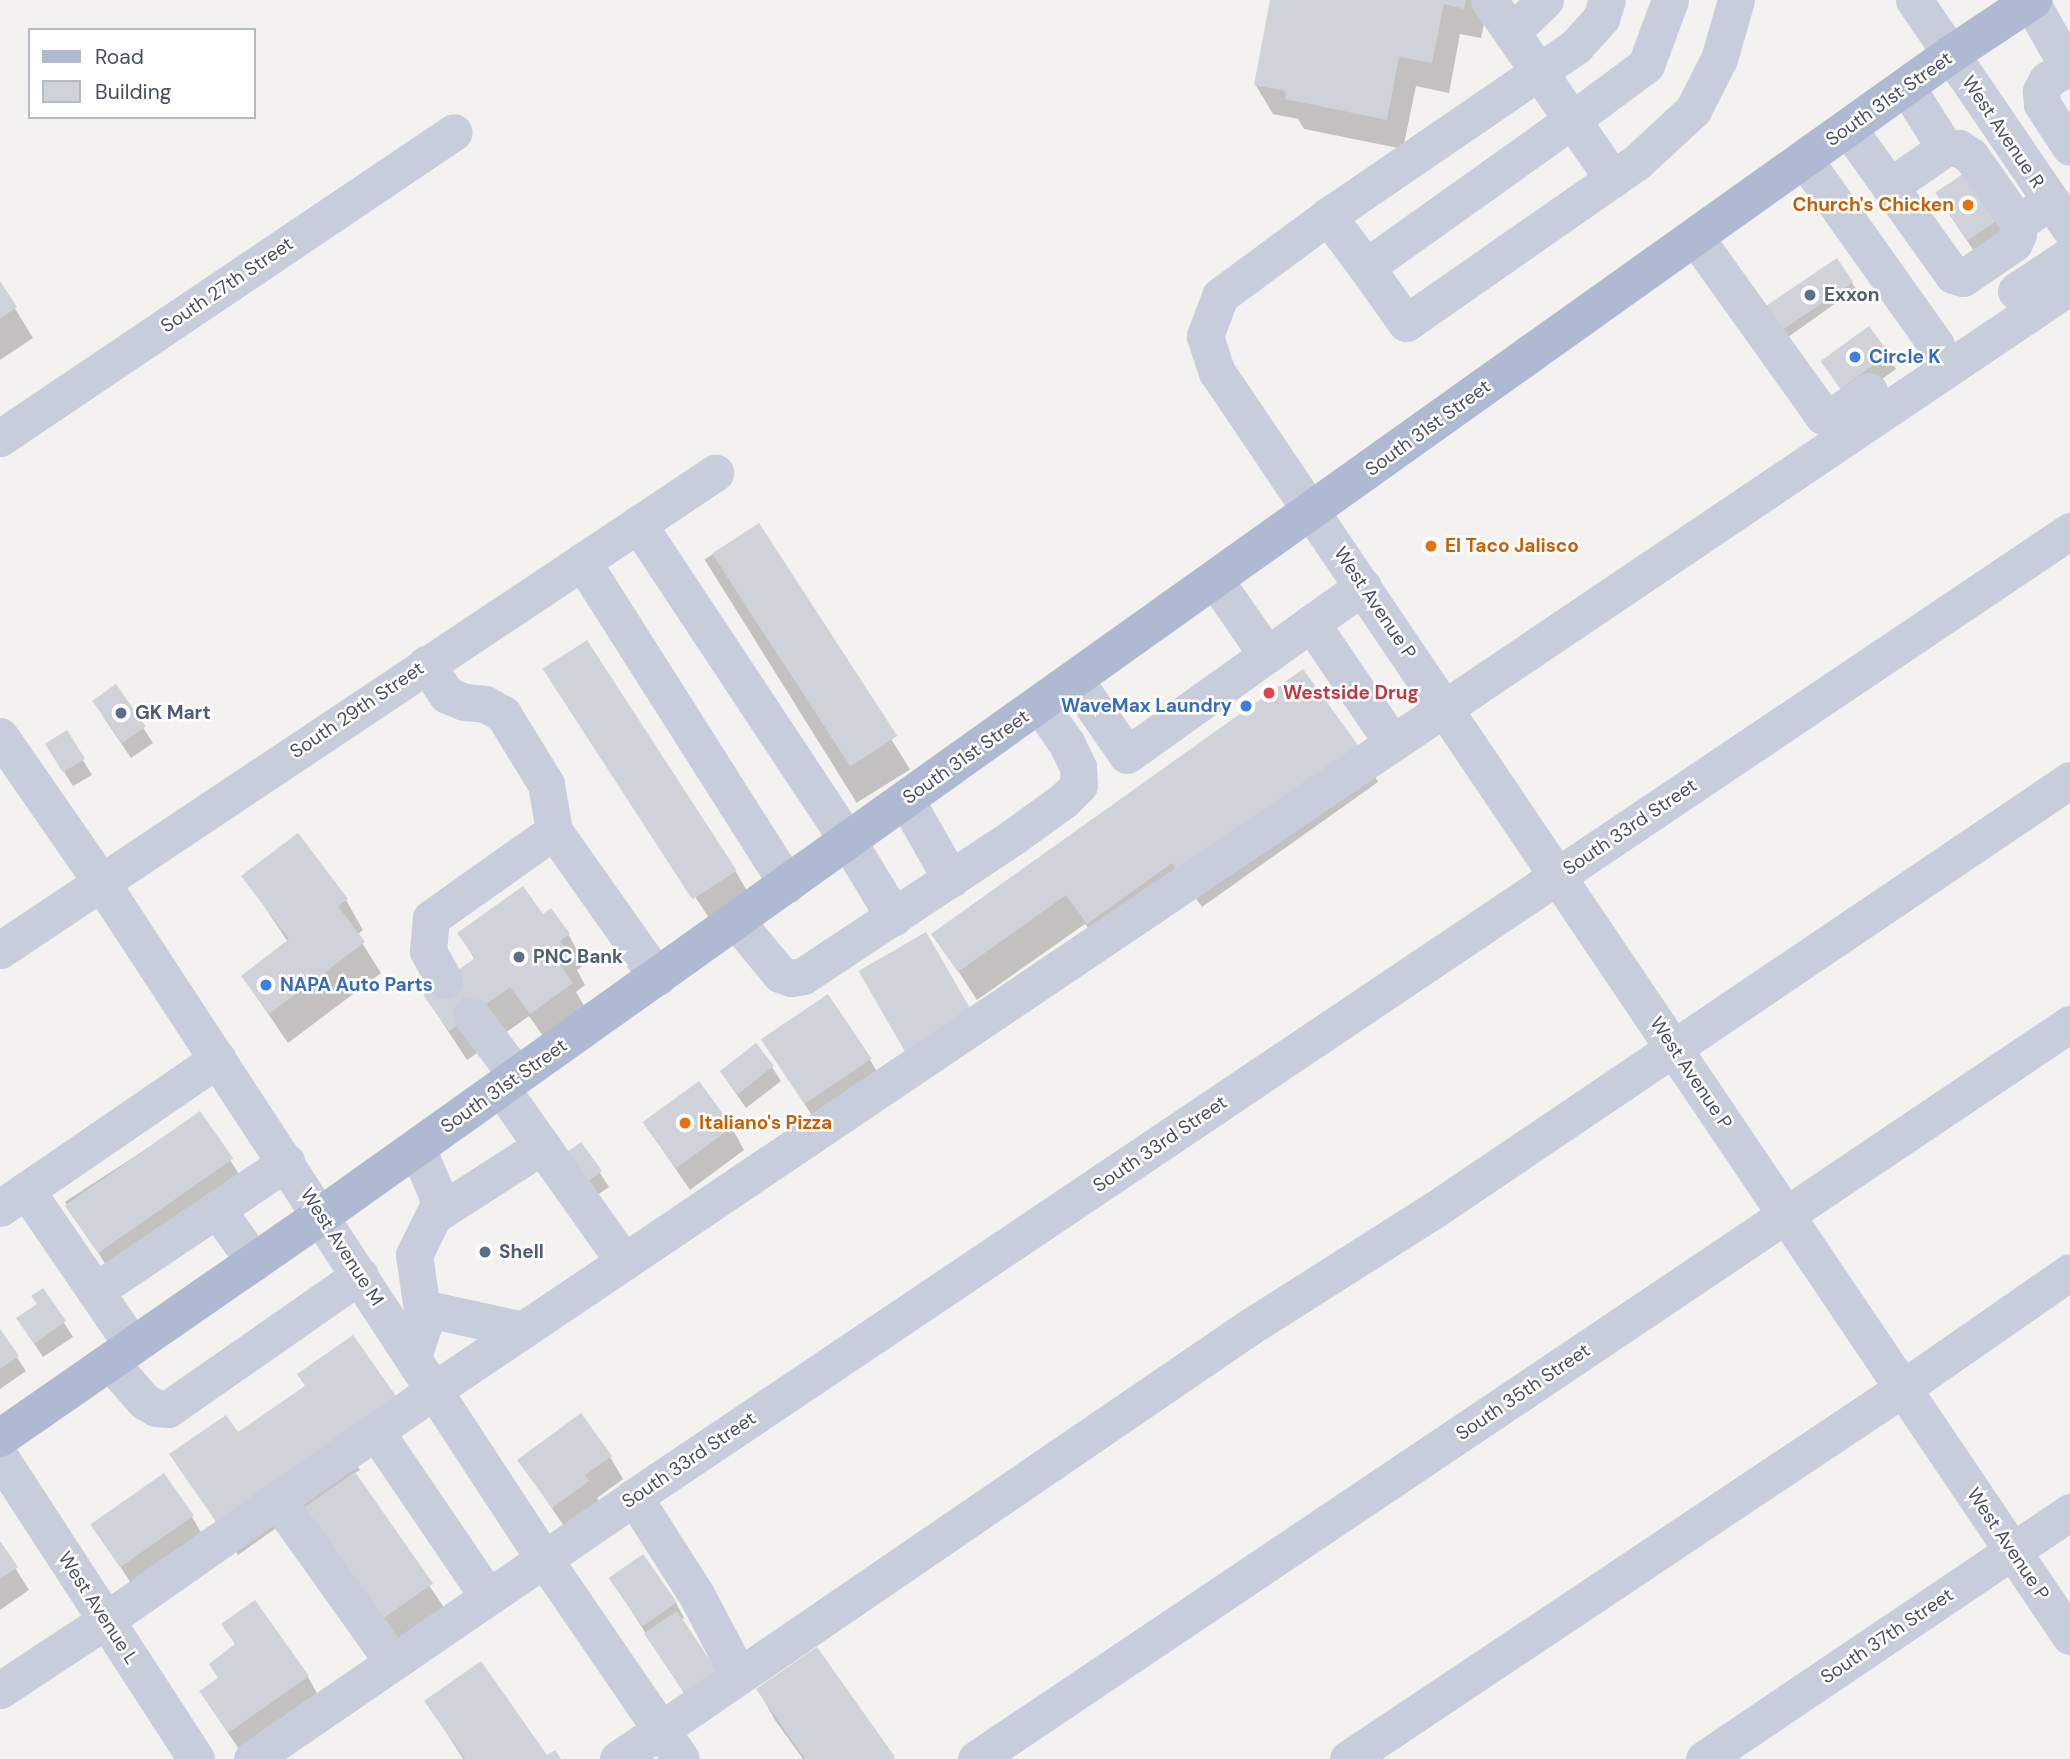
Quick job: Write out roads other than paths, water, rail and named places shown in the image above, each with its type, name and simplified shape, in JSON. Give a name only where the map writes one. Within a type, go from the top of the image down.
[{"type":"main road","name":"South 31st Street","points":[[0,1438],[322,1215],[1906,86],[2032,1]]},
{"type":"street","points":[[1489,0],[1613,179]]},
{"type":"street","points":[[1512,33],[1545,0]]},
{"type":"street","name":"West Avenue P","points":[[1607,0],[1601,18],[1590,33],[1328,216],[1220,296],[1205,336],[1217,372],[2070,1636]]},
{"type":"street","points":[[1366,267],[1646,65],[1670,0]]},
{"type":"street","points":[[1328,216],[1406,323],[1638,162],[1693,110],[1719,59],[1736,0]]},
{"type":"street","name":"West Avenue R","points":[[1914,0],[2060,215]]},
{"type":"street","points":[[2032,1],[2069,66],[2047,80],[2041,91],[2042,104],[2070,147]]},
{"type":"street","points":[[1906,86],[1945,148]]},
{"type":"street","points":[[1848,128],[1889,186],[1954,275],[1963,278],[2014,243],[2018,234],[2018,223],[1971,156],[1959,148],[1945,148],[1889,186]]},
{"type":"street","name":"South 27th Street","points":[[0,438],[454,132]]},
{"type":"street","points":[[1804,159],[1936,345]]},
{"type":"street","points":[[2018,223],[2060,215]]},
{"type":"street","points":[[1695,237],[1823,416],[1831,417],[2070,255]]},
{"type":"street","points":[[0,1690],[106,1620],[434,1390],[2070,286]]},
{"type":"street","name":"South 29th Street","points":[[0,950],[715,473]]},
{"type":"street","points":[[638,524],[848,841],[894,917]]},
{"type":"street","name":"South 33rd Street","points":[[252,1759],[634,1497],[2070,531]]},
{"type":"street","points":[[582,561],[787,884]]},
{"type":"street","points":[[1215,580],[1267,655]]},
{"type":"street","points":[[1075,680],[1127,755],[1363,586]]},
{"type":"street","points":[[1311,624],[1392,742]]},
{"type":"street","points":[[426,664],[447,695],[464,702],[485,704],[503,714],[546,784],[554,831],[657,977]]},
{"type":"street","points":[[736,920],[780,974],[791,978],[803,976],[951,879],[1064,800],[1079,785],[1077,767],[1067,744],[1040,705]]},
{"type":"street","name":"West Avenue M","points":[[0,736],[102,882],[322,1215],[544,1559],[671,1744]]},
{"type":"street","points":[[618,1759],[671,1744],[739,1676],[1248,1328],[1434,1210],[2070,780]]},
{"type":"street","points":[[906,800],[951,879]]},
{"type":"street","points":[[444,980],[428,951],[431,918],[554,831]]},
{"type":"street","points":[[471,1015],[542,1146],[624,1262]]},
{"type":"street","name":"South 35th Street","points":[[976,1759],[2070,1024]]},
{"type":"street","points":[[218,1059],[13,1199],[95,1291],[144,1401],[156,1408],[168,1409],[360,1275]]},
{"type":"street","points":[[436,1214],[542,1146]]},
{"type":"street","points":[[413,1357],[423,1333],[423,1308],[414,1255],[436,1214],[439,1196],[416,1148]]},
{"type":"street","points":[[95,1291],[286,1162]]},
{"type":"street","points":[[218,1209],[254,1262]]},
{"type":"street","points":[[1348,1759],[1903,1388],[2070,1272]]},
{"type":"street","points":[[423,1308],[523,1330]]},
{"type":"street","points":[[376,1432],[488,1597]]},
{"type":"street","name":"West Avenue L","points":[[0,1457],[196,1759]]},
{"type":"street","points":[[634,1497],[697,1596],[739,1676]]},
{"type":"street","points":[[278,1501],[393,1662]]},
{"type":"street","name":"South 37th Street","points":[[1704,1759],[2070,1512]]},
{"type":"place","name":"Church's Chicken","points":[[1968,205]]},
{"type":"place","name":"Exxon","points":[[1810,295]]},
{"type":"place","name":"Circle K","points":[[1855,357]]},
{"type":"place","name":"El Taco Jalisco","points":[[1431,546]]},
{"type":"place","name":"Westside Drug","points":[[1269,693]]},
{"type":"place","name":"WaveMax Laundry","points":[[1246,706]]},
{"type":"place","name":"GK Mart","points":[[121,713]]},
{"type":"place","name":"PNC Bank","points":[[519,957]]},
{"type":"place","name":"NAPA Auto Parts","points":[[266,985]]},
{"type":"place","name":"Italiano's Pizza","points":[[685,1123]]},
{"type":"place","name":"Shell","points":[[485,1252]]}]
